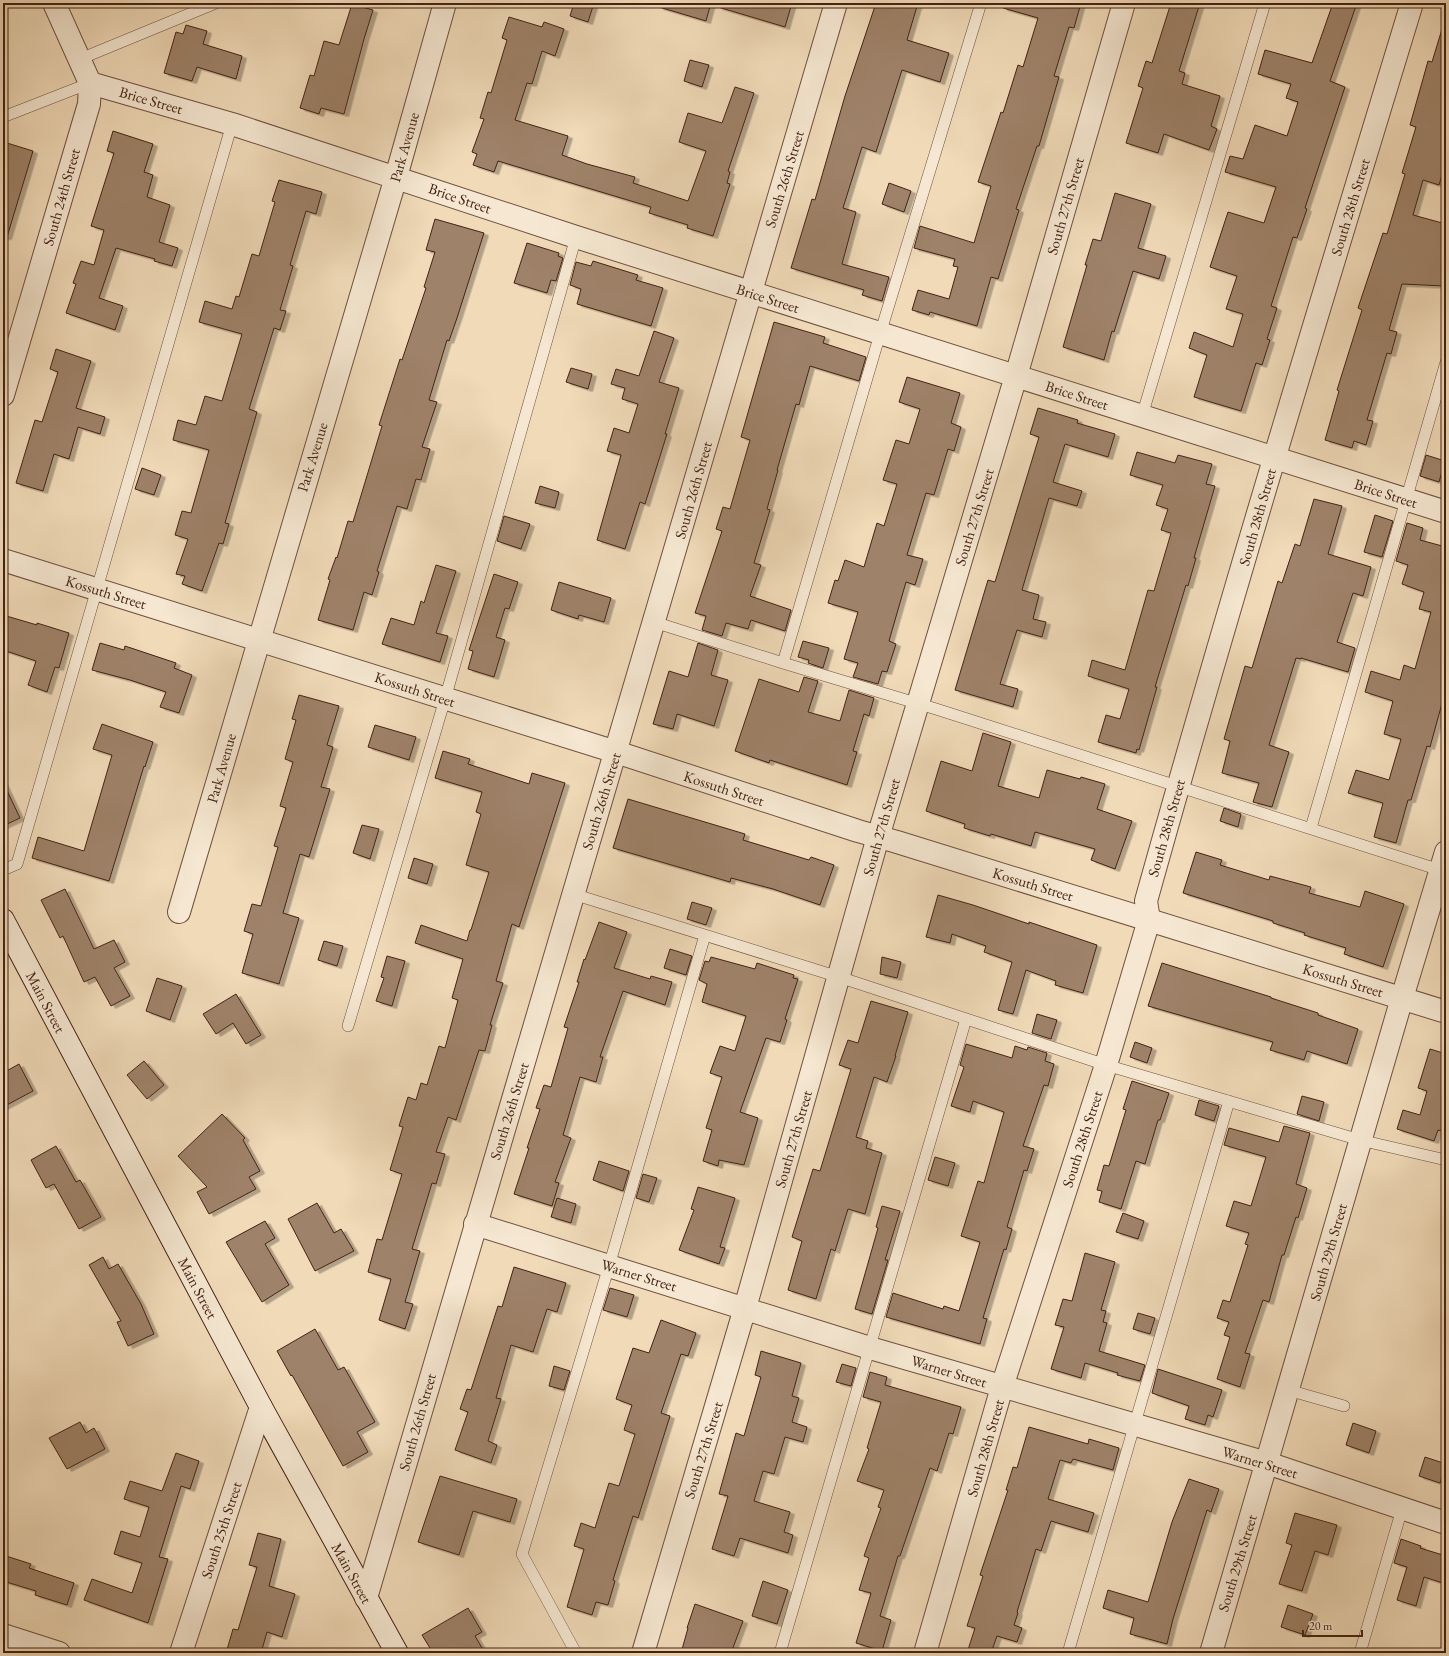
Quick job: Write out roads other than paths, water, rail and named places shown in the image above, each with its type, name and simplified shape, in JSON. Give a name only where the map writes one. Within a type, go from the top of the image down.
[{"type":"street","name":"South 24th Street","points":[[3,395],[7,370],[89,104],[90,83],[54,3]]},
{"type":"street","name":"Park Avenue","points":[[179,912],[258,640],[396,177],[445,3]]},
{"type":"street","name":"South 26th Street","points":[[366,1598],[836,3]]},
{"type":"street","name":"South 27th Street","points":[[643,1653],[745,1308],[878,837],[1016,376],[1124,3]]},
{"type":"street","name":"South 28th Street","points":[[925,1653],[1002,1387],[1106,1065],[1149,920],[1146,901],[1178,786],[1274,458],[1412,3]]},
{"type":"street","name":"Brice Street","points":[[90,83],[232,124],[576,237],[1446,512]]},
{"type":"street","name":"Kossuth Street","points":[[3,560],[616,752],[878,837],[1446,1012]]},
{"type":"street","name":"South 29th Street","points":[[1211,1653],[1360,1140],[1402,998],[1444,865]]},
{"type":"street","name":"Main Street","points":[[3,920],[261,1407],[397,1653]]},
{"type":"street","name":"Warner Street","points":[[476,1224],[870,1348],[1267,1463],[1402,1509],[1446,1522]]},
{"type":"street","name":"South 25th Street","points":[[181,1653],[261,1407]]},
{"type":"street","points":[[3,1635],[59,1653]]},
{"type":"lane","points":[[80,59],[216,3]]},
{"type":"lane","points":[[783,663],[880,334],[981,3]]},
{"type":"lane","points":[[1142,416],[1265,3]]},
{"type":"lane","points":[[3,117],[90,83]]},
{"type":"lane","points":[[3,870],[17,864],[232,124]]},
{"type":"lane","points":[[348,1026],[445,699],[576,237]]},
{"type":"lane","points":[[1310,828],[1446,362]]},
{"type":"lane","points":[[654,622],[783,663],[918,703],[1310,828],[1444,865]]},
{"type":"lane","points":[[573,894],[839,977],[1106,1065],[1360,1140],[1446,1160]]},
{"type":"lane","points":[[576,1653],[522,1554],[609,1266],[705,935]]},
{"type":"lane","points":[[780,1653],[966,1019]]},
{"type":"lane","points":[[1068,1653],[1229,1101]]},
{"type":"lane","points":[[1288,1390],[1344,1406]]},
{"type":"lane","points":[[1360,1653],[1402,1509]]}]
